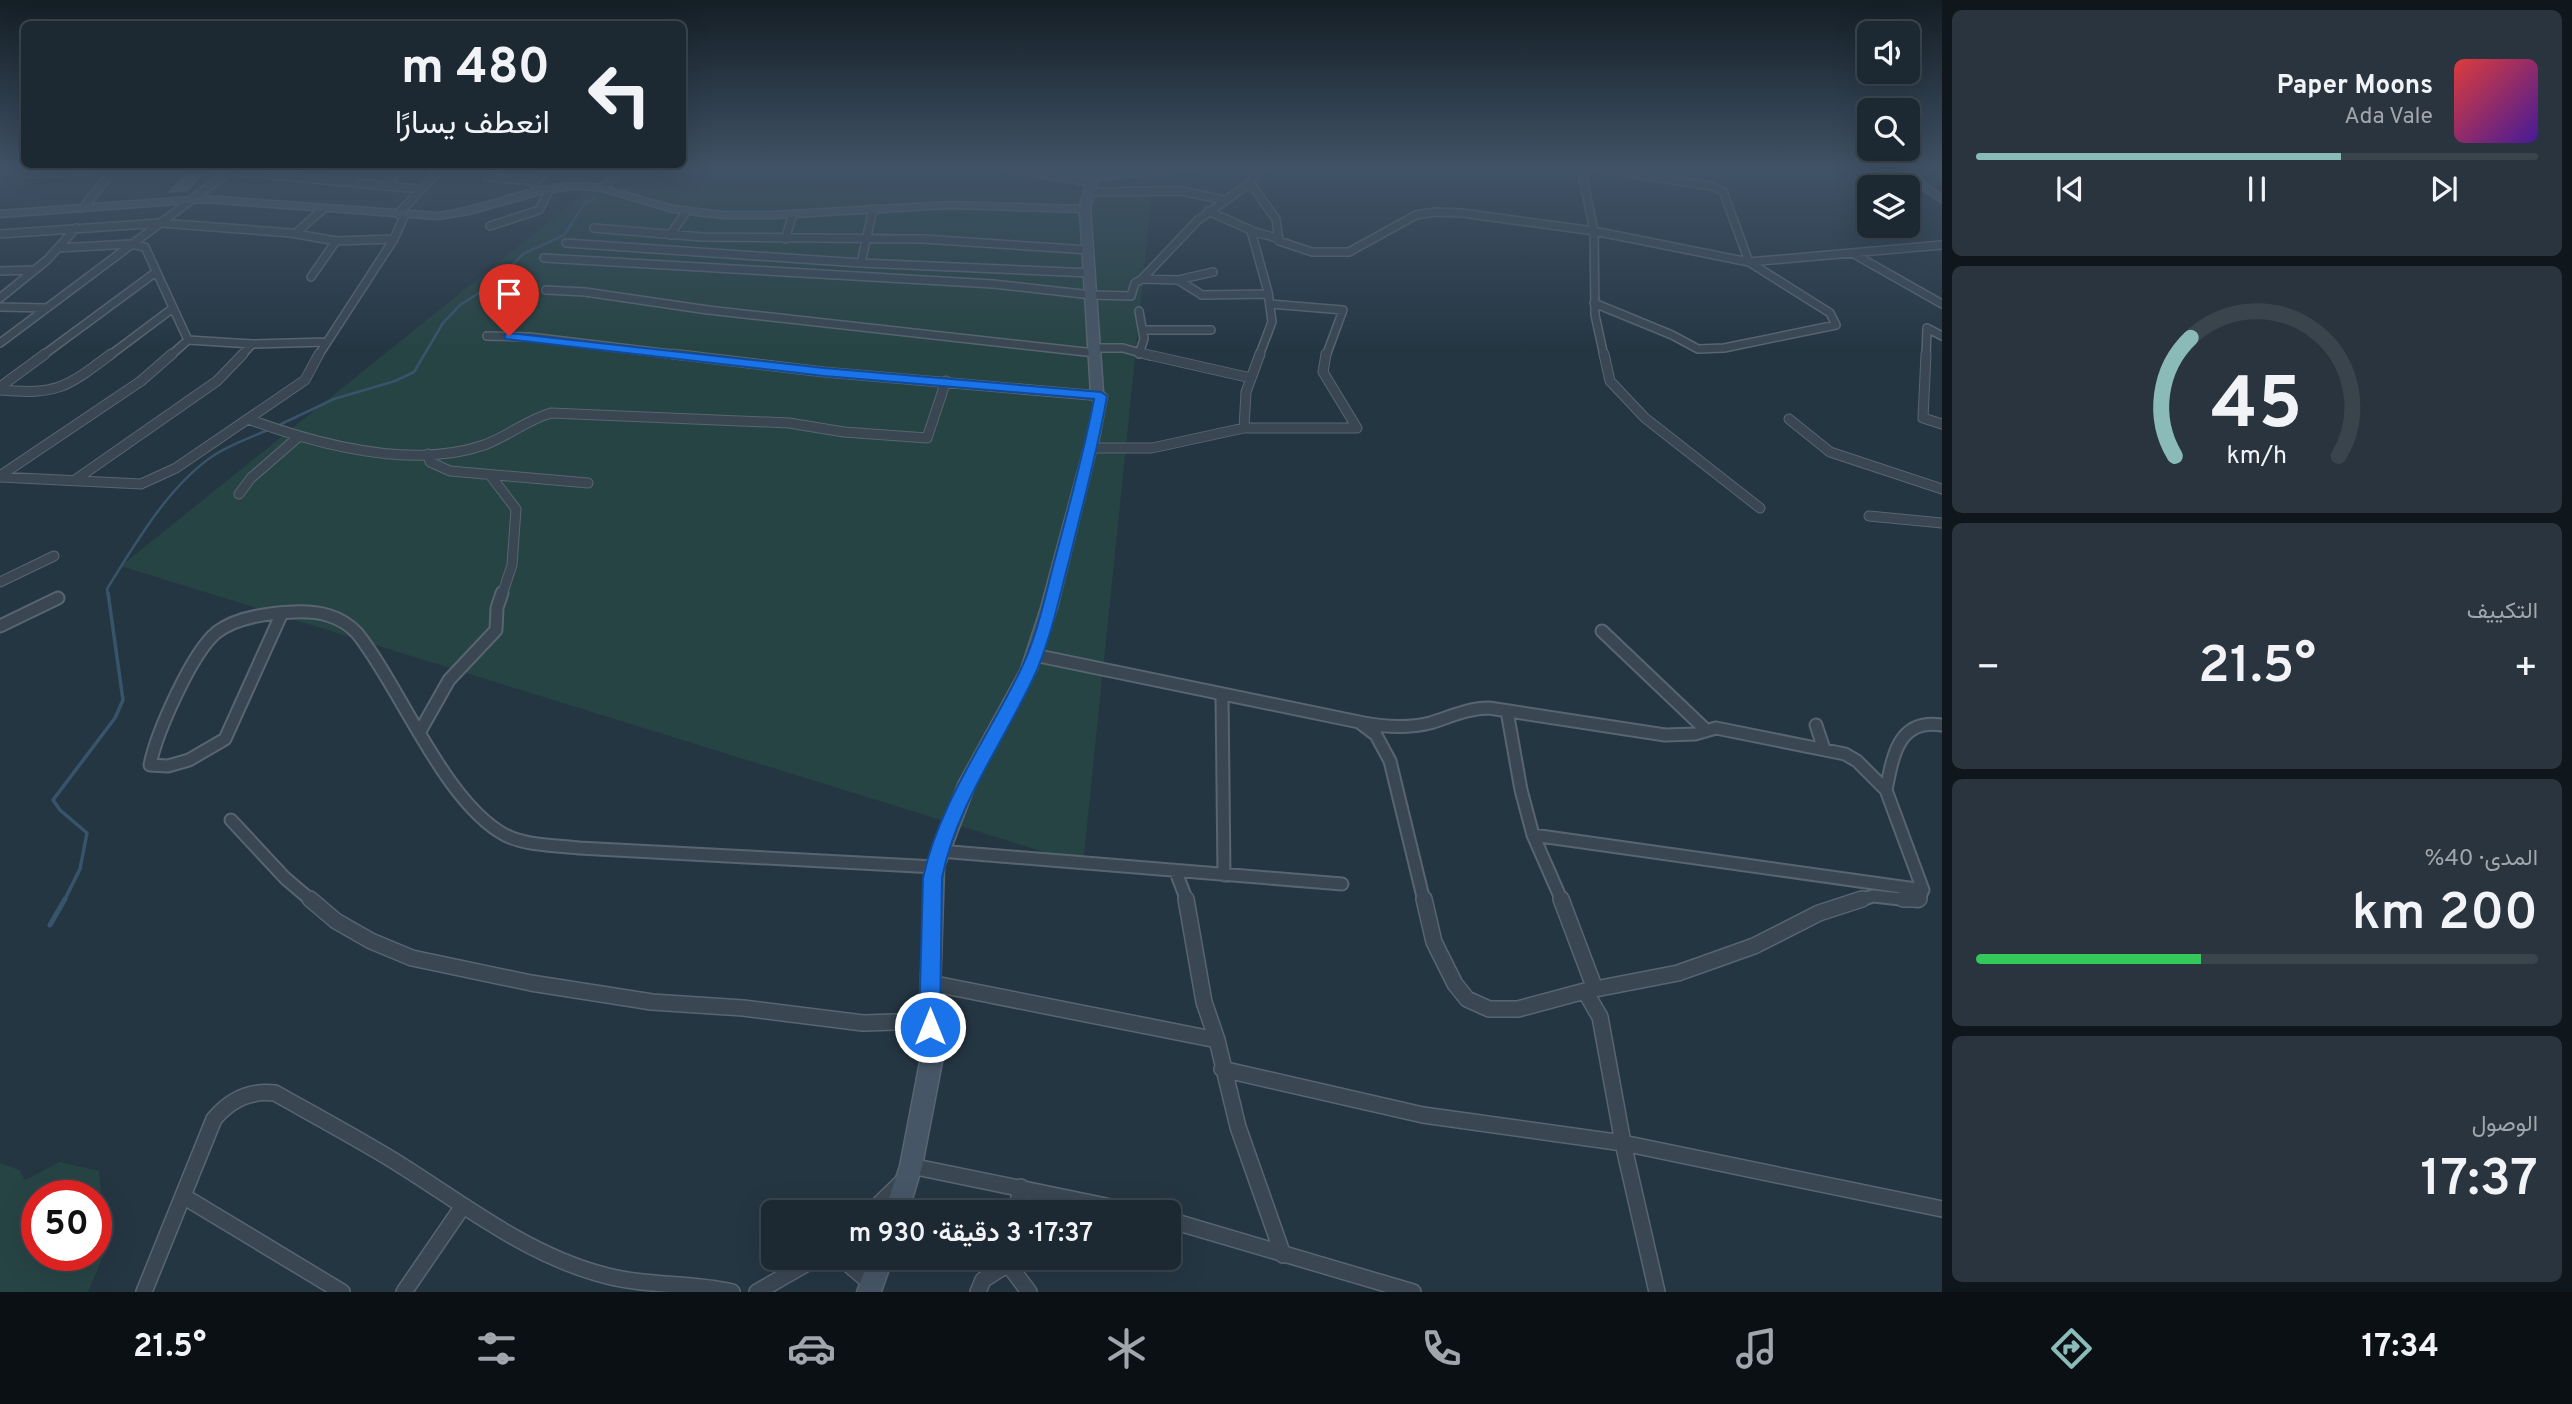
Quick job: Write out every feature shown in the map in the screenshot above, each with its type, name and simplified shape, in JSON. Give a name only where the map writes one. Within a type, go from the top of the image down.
[{"type":"main road","points":[[900,1200],[910,1171],[931,1062],[930,983],[937,859],[968,782],[1034,655],[1049,608],[1101,396],[1097,394],[1087,228]]},
{"type":"main road","points":[[871,1288],[877,1270]]},
{"type":"street","points":[[0,234],[72,228]]},
{"type":"street","points":[[0,298],[58,248],[76,228]]},
{"type":"street","points":[[0,343],[153,228]]},
{"type":"street","points":[[232,228],[296,233],[336,241],[394,239]]},
{"type":"street","points":[[296,233],[301,228]]},
{"type":"street","points":[[1,478],[141,484],[176,468],[306,380],[326,342],[394,239],[397,228]]},
{"type":"street","points":[[597,228],[670,235],[785,239],[950,240],[1089,250]]},
{"type":"street","points":[[670,235],[674,228]]},
{"type":"street","points":[[785,239],[788,228]]},
{"type":"street","points":[[861,263],[869,228]]},
{"type":"street","points":[[544,258],[993,284],[1092,295],[1131,296],[1135,283],[1191,228]]},
{"type":"street","points":[[1245,228],[1277,238],[1292,248],[1330,254],[1349,252],[1392,228]]},
{"type":"street","points":[[1276,228],[1277,238]]},
{"type":"street","points":[[1574,228],[1749,262],[1940,247]]},
{"type":"street","points":[[1594,303],[1661,330],[1698,349],[1724,348],[1836,325],[1830,313],[1749,262],[1737,228]]},
{"type":"street","points":[[1244,428],[1245,396],[1271,330],[1269,299],[1251,231]]},
{"type":"street","points":[[1594,231],[1595,315],[1610,381],[1645,418],[1760,508]]},
{"type":"street","points":[[311,277],[336,241]]},
{"type":"street","points":[[566,243],[861,263],[980,266],[1091,273]]},
{"type":"street","points":[[58,248],[131,244],[145,247],[188,340]]},
{"type":"street","points":[[1852,253],[1942,304]]},
{"type":"street","points":[[0,271],[34,270]]},
{"type":"street","points":[[0,388],[156,272]]},
{"type":"street","points":[[1142,279],[1178,280],[1213,272]]},
{"type":"street","points":[[1090,448],[1152,448],[1244,428],[1357,428],[1323,372],[1327,351],[1343,310],[1269,299],[1202,295],[1178,280]]},
{"type":"street","points":[[546,290],[594,293],[708,310],[1095,350],[1123,348],[1139,354],[1251,378]]},
{"type":"street","points":[[2,308],[47,308]]},
{"type":"street","points":[[0,388],[38,393],[72,383],[173,308]]},
{"type":"street","points":[[1139,311],[1144,347],[1139,354]]},
{"type":"street","points":[[1942,336],[1927,328],[1923,418],[1942,424]]},
{"type":"street","points":[[1143,330],[1210,330]]},
{"type":"street","points":[[487,337],[530,337],[824,372],[1101,396]]},
{"type":"street","points":[[1,478],[141,381],[188,340],[252,344],[326,342]]},
{"type":"street","points":[[75,481],[217,381],[252,344]]},
{"type":"street","points":[[247,419],[298,438],[363,452],[428,454],[484,444],[537,416],[551,413],[789,423],[844,432],[927,438],[946,382]]},
{"type":"street","points":[[1789,419],[1830,452],[1942,489]]},
{"type":"street","points":[[239,494],[251,478],[298,438]]},
{"type":"street","points":[[428,454],[430,462],[450,471],[587,483]]},
{"type":"street","points":[[419,733],[449,680],[496,630],[497,608],[512,565],[516,509],[489,475]]},
{"type":"street","points":[[1869,516],[1942,523]]},
{"type":"street","points":[[0,582],[54,556]]},
{"type":"street","points":[[0,626],[58,598]]},
{"type":"street","points":[[282,613],[225,739],[212,750],[196,757],[159,767],[149,765],[153,747],[210,638],[229,626],[282,613],[321,615],[344,622],[379,664],[419,733],[485,820],[493,828],[513,838],[579,848],[937,859],[1342,884]]},
{"type":"street","points":[[1602,631],[1706,730]]},
{"type":"street","points":[[1034,655],[1358,721],[1379,727],[1399,728],[1427,723],[1479,708],[1665,735],[1689,735],[1716,728],[1824,748],[1845,754],[1857,761],[1886,790],[1923,890],[1918,901],[1873,897],[1819,913],[1754,946],[1697,968],[1510,1010],[1477,1005],[1463,995],[1444,964],[1430,930],[1386,751],[1376,735],[1358,721]]},
{"type":"street","points":[[1222,694],[1224,875]]},
{"type":"street","points":[[1507,711],[1521,790],[1533,835],[1554,880],[1600,1017],[1623,1143],[1657,1292]]},
{"type":"street","points":[[1886,790],[1894,756],[1910,729],[1920,724],[1942,726]]},
{"type":"street","points":[[1816,725],[1824,748]]},
{"type":"street","points":[[231,820],[285,878],[336,920],[371,941],[412,957],[530,983],[652,1002],[743,1008],[863,1023],[929,1021]]},
{"type":"street","points":[[1533,835],[1923,890]]},
{"type":"street","points":[[1176,872],[1188,905],[1204,1002],[1217,1040],[1238,1127],[1283,1255]]},
{"type":"street","points":[[930,983],[1217,1040]]},
{"type":"street","points":[[1222,1069],[1423,1115],[1623,1143],[1942,1209]]},
{"type":"street","points":[[144,1292],[210,1126],[218,1113],[241,1098],[263,1091],[275,1093],[391,1158],[463,1206],[540,1251],[574,1267],[633,1282],[710,1287],[732,1292]]},
{"type":"street","points":[[882,1200],[910,1171],[1021,1186],[1083,1200]]},
{"type":"street","points":[[1018,1200],[1021,1186]]},
{"type":"street","points":[[183,1196],[342,1292]]},
{"type":"street","points":[[404,1292],[463,1206]]},
{"type":"street","points":[[1181,1224],[1413,1292]]},
{"type":"street","points":[[757,1292],[795,1270]]},
{"type":"street","points":[[853,1270],[871,1288]]},
{"type":"street","points":[[978,1292],[983,1280],[997,1270]]},
{"type":"street","points":[[1015,1270],[1029,1292]]},
{"type":"green space","points":[[541,228],[1148,228],[1083,864],[121,566]]},
{"type":"green space","points":[[60,1162],[99,1171],[100,1180],[25,1180]]},
{"type":"green space","points":[[0,1163],[19,1170],[25,1180],[21,1180],[21,1271],[97,1271],[88,1292],[0,1292]]},
{"type":"waterway","points":[[277,426],[334,399],[395,381],[414,372],[443,323],[460,305],[496,282],[523,254],[564,235],[568,228]]},
{"type":"waterway","points":[[108,595],[107,589],[142,534],[183,481],[216,454],[270,429]]},
{"type":"waterway","points":[[65,899],[80,869],[87,833],[60,810],[53,800],[115,718],[123,700],[108,593]]},
{"type":"waterway","points":[[50,925],[65,899]]},
{"type":"route","points":[[509,336],[824,372],[1101,396],[1093,438],[1049,608],[1029,669],[968,782],[937,859],[933,878],[930,1027]]}]
